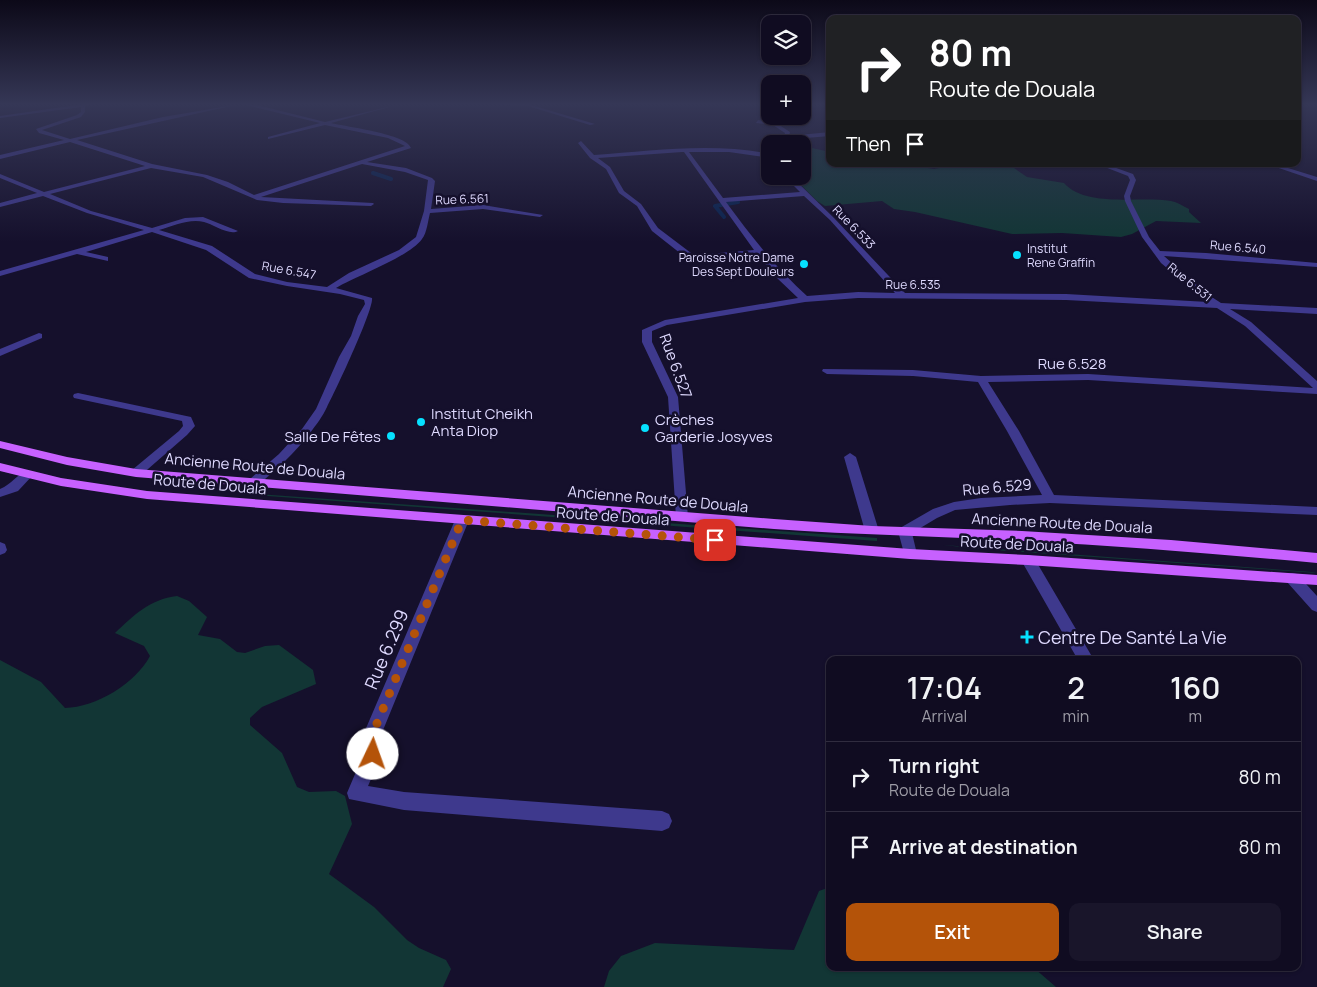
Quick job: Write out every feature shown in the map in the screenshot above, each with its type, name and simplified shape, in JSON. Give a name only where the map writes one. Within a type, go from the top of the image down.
[{"type":"main road","name":"Ancienne Route de Douala","points":[[0,444],[84,465],[136,472],[872,531],[905,531],[1171,545],[1317,558]]},
{"type":"main road","name":"Route de Douala","points":[[0,467],[61,482],[148,495],[910,554],[1028,560],[1317,580]]},
{"type":"street","points":[[0,157],[29,150]]},
{"type":"street","points":[[103,150],[151,166],[174,169],[209,178],[235,187],[253,197],[277,201],[372,204]]},
{"type":"street","points":[[253,197],[402,150]]},
{"type":"street","points":[[587,150],[592,158],[608,168],[621,192],[639,205],[655,229],[688,255],[705,257],[759,252]]},
{"type":"street","points":[[592,158],[686,152],[748,152],[761,154]]},
{"type":"street","points":[[686,152],[723,200],[759,252],[781,278],[805,299]]},
{"type":"street","points":[[360,163],[406,170],[430,178],[432,181],[427,212]]},
{"type":"street","points":[[0,204],[151,166]]},
{"type":"street","name":"Rue 6.531","points":[[1108,167],[1131,175],[1133,180],[1127,196],[1128,201],[1146,237],[1164,261],[1218,305],[1248,324],[1317,386]]},
{"type":"street","points":[[1279,167],[1317,179]]},
{"type":"street","name":"Rue 6.547","points":[[0,176],[89,212],[209,248],[252,276],[287,284],[329,289],[365,297],[370,300],[321,409],[306,431],[283,457],[254,482]]},
{"type":"street","name":"Rue 6.533","points":[[796,185],[832,219],[902,296]]},
{"type":"street","points":[[723,200],[805,194]]},
{"type":"street","name":"Rue 6.561","points":[[329,289],[352,275],[402,252],[416,241],[423,227],[427,212],[483,207],[540,215]]},
{"type":"street","points":[[0,274],[185,220],[203,219],[234,231]]},
{"type":"street","points":[[75,251],[104,260]]},
{"type":"street","name":"Rue 6.540","points":[[1158,253],[1235,257],[1317,265]]},
{"type":"street","name":"Rue 6.535","points":[[747,308],[833,295],[1066,297],[1317,311]]},
{"type":"street","name":"Rue 6.527","points":[[682,517],[673,397],[647,342],[647,330],[665,322],[747,308]]},
{"type":"street","points":[[0,354],[39,336]]},
{"type":"street","name":"Rue 6.528","points":[[827,371],[914,373],[981,380],[1088,377],[1317,391]]},
{"type":"street","name":"Rue 6.529","points":[[905,531],[932,514],[944,509],[972,504],[1050,499],[1013,431],[981,380]]},
{"type":"street","points":[[78,396],[188,419],[189,426],[183,433],[136,472]]},
{"type":"street","points":[[850,457],[872,531]]},
{"type":"street","points":[[0,493],[14,488],[27,475]]},
{"type":"street","points":[[1050,499],[1317,511]]},
{"type":"street","name":"Rue 6.299","points":[[462,520],[370,740],[373,754],[366,766],[356,794],[404,801],[662,821]]},
{"type":"street","points":[[905,531],[910,554]]},
{"type":"street","points":[[1028,560],[1084,656]]},
{"type":"street","points":[[1292,578],[1317,606]]},
{"type":"green space","points":[[811,150],[826,151],[826,167],[921,167],[934,169],[945,167],[1011,167],[1027,177],[1064,183],[1074,191],[1086,196],[1114,200],[1158,200],[1178,203],[1189,209],[1189,212],[1201,223],[1156,221],[1132,234],[1121,237],[1062,233],[1012,234],[894,209],[882,201],[825,206],[817,201],[801,185],[811,185]]},
{"type":"green space","points":[[242,494],[877,538],[877,541]]},
{"type":"green space","points":[[943,545],[1312,572],[1317,573],[981,549]]},
{"type":"green space","points":[[177,596],[189,601],[207,617],[198,635],[220,639],[237,652],[245,653],[265,646],[279,645],[313,670],[316,684],[262,707],[250,718],[250,725],[282,753],[297,787],[309,792],[336,791],[345,796],[352,824],[329,874],[374,907],[407,940],[419,948],[446,960],[451,969],[443,987],[0,987],[0,660],[41,682],[65,708],[89,703],[114,692],[125,684],[135,676],[150,656],[144,646],[115,633],[143,609],[158,601]]},
{"type":"green space","points":[[826,888],[826,971],[1037,971],[1056,987],[604,987],[609,971],[621,956],[655,943],[794,950],[819,891]]},
{"type":"waterway","points":[[373,173],[391,179]]},
{"type":"waterway","points":[[724,217],[715,206],[738,202]]},
{"type":"place","name":"Institut Rene Graffin","points":[[1017,255]]},
{"type":"place","name":"Paroisse Notre Dame Des Sept Douleurs","points":[[804,264]]},
{"type":"place","name":"Institut Cheikh Anta Diop","points":[[421,422]]},
{"type":"place","name":"Crèches Garderie Josyves","points":[[645,428]]},
{"type":"place","name":"Salle De Fêtes","points":[[391,436]]},
{"type":"place","name":"Centre De Santé La Vie","points":[[1027,637]]},
{"type":"route","points":[[373,754],[370,740],[462,520],[715,540]]}]
